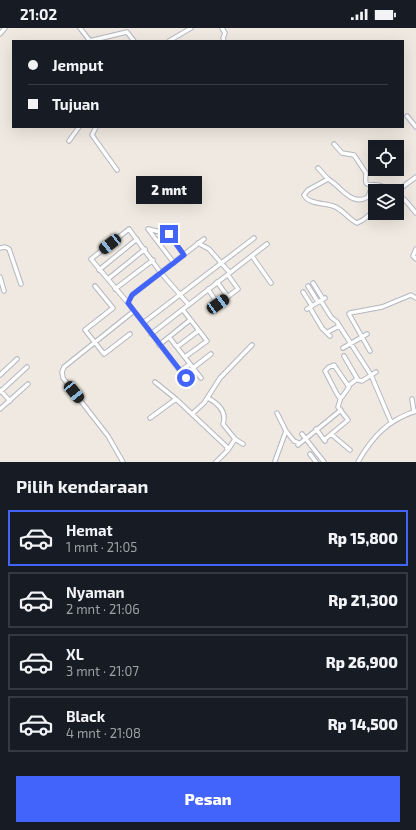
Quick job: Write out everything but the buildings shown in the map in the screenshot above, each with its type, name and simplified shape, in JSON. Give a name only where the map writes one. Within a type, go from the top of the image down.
[{"type":"street","points":[[0,34],[5,28]]},
{"type":"street","points":[[80,28],[89,40]]},
{"type":"street","points":[[171,40],[192,28]]},
{"type":"street","points":[[222,28],[225,33],[224,40]]},
{"type":"street","points":[[94,40],[127,32],[133,40]]},
{"type":"street","points":[[178,36],[181,40]]},
{"type":"street","points":[[406,116],[416,126]]},
{"type":"street","points":[[69,141],[78,128]]},
{"type":"street","points":[[96,128],[92,135],[117,170]]},
{"type":"street","points":[[334,144],[342,153],[354,155],[366,173],[365,183],[368,184]]},
{"type":"street","points":[[318,168],[328,179],[349,197],[356,200],[368,197]]},
{"type":"street","points":[[404,186],[416,177]]},
{"type":"street","points":[[328,179],[306,191],[304,196],[318,203],[336,207],[357,223],[368,216]]},
{"type":"street","points":[[404,199],[416,213]]},
{"type":"street","points":[[189,305],[161,273],[146,249],[129,229],[91,259],[128,303],[191,385]]},
{"type":"street","points":[[174,263],[148,229],[169,234],[184,255]]},
{"type":"street","points":[[143,323],[254,238]]},
{"type":"street","points":[[99,270],[137,239]]},
{"type":"street","points":[[128,303],[132,295],[204,239]]},
{"type":"street","points":[[198,243],[209,249],[221,262],[238,289],[218,304],[208,289]]},
{"type":"street","points":[[151,334],[267,244]]},
{"type":"street","points":[[0,248],[5,247],[9,249],[21,284]]},
{"type":"street","points":[[108,279],[146,249]]},
{"type":"street","points":[[416,249],[413,256],[416,259]]},
{"type":"street","points":[[252,256],[272,283]]},
{"type":"street","points":[[116,289],[153,260]]},
{"type":"street","points":[[0,276],[4,291]]},
{"type":"street","points":[[217,282],[228,297]]},
{"type":"street","points":[[313,283],[322,300],[371,375],[391,422]]},
{"type":"street","points":[[95,286],[113,308],[85,330],[104,354],[130,334]]},
{"type":"street","points":[[308,286],[322,300]]},
{"type":"street","points":[[304,292],[310,308],[322,328],[329,334],[339,326]]},
{"type":"street","points":[[370,351],[361,337],[350,314],[382,308],[411,295],[416,298]]},
{"type":"street","points":[[310,308],[322,300]]},
{"type":"street","points":[[182,310],[207,341],[185,357]]},
{"type":"street","points":[[122,462],[108,436],[62,375],[64,367],[134,311]]},
{"type":"street","points":[[159,344],[190,320]]},
{"type":"street","points":[[177,347],[198,330]]},
{"type":"street","points":[[343,348],[367,334]]},
{"type":"street","points":[[169,337],[201,378]]},
{"type":"street","points":[[192,414],[208,398],[220,378],[252,345]]},
{"type":"street","points":[[193,368],[212,354]]},
{"type":"street","points":[[344,356],[357,379],[362,381],[376,372]]},
{"type":"street","points":[[0,374],[17,359]]},
{"type":"street","points":[[180,371],[190,364]]},
{"type":"street","points":[[316,429],[325,441],[348,420],[338,406],[341,398],[347,392],[348,386],[337,366],[334,365],[325,371],[336,394],[341,398]]},
{"type":"street","points":[[10,401],[0,391],[27,367]]},
{"type":"street","points":[[348,386],[357,379]]},
{"type":"street","points":[[155,382],[176,399],[228,450]]},
{"type":"street","points":[[0,409],[28,384]]},
{"type":"street","points":[[208,398],[222,410],[225,416],[223,424],[235,439],[243,444]]},
{"type":"street","points":[[150,418],[176,399]]},
{"type":"street","points":[[358,462],[372,440],[391,422],[415,412],[412,399]]},
{"type":"street","points":[[277,413],[286,431],[298,444],[340,410]]},
{"type":"street","points":[[276,461],[286,431]]},
{"type":"street","points":[[302,434],[324,462]]},
{"type":"street","points":[[331,434],[350,450]]},
{"type":"street","points":[[216,462],[228,450],[235,439]]},
{"type":"street","points":[[314,450],[309,454],[316,462]]},
{"type":"route","points":[[169,234],[184,255],[132,295],[128,303],[186,378]]}]
